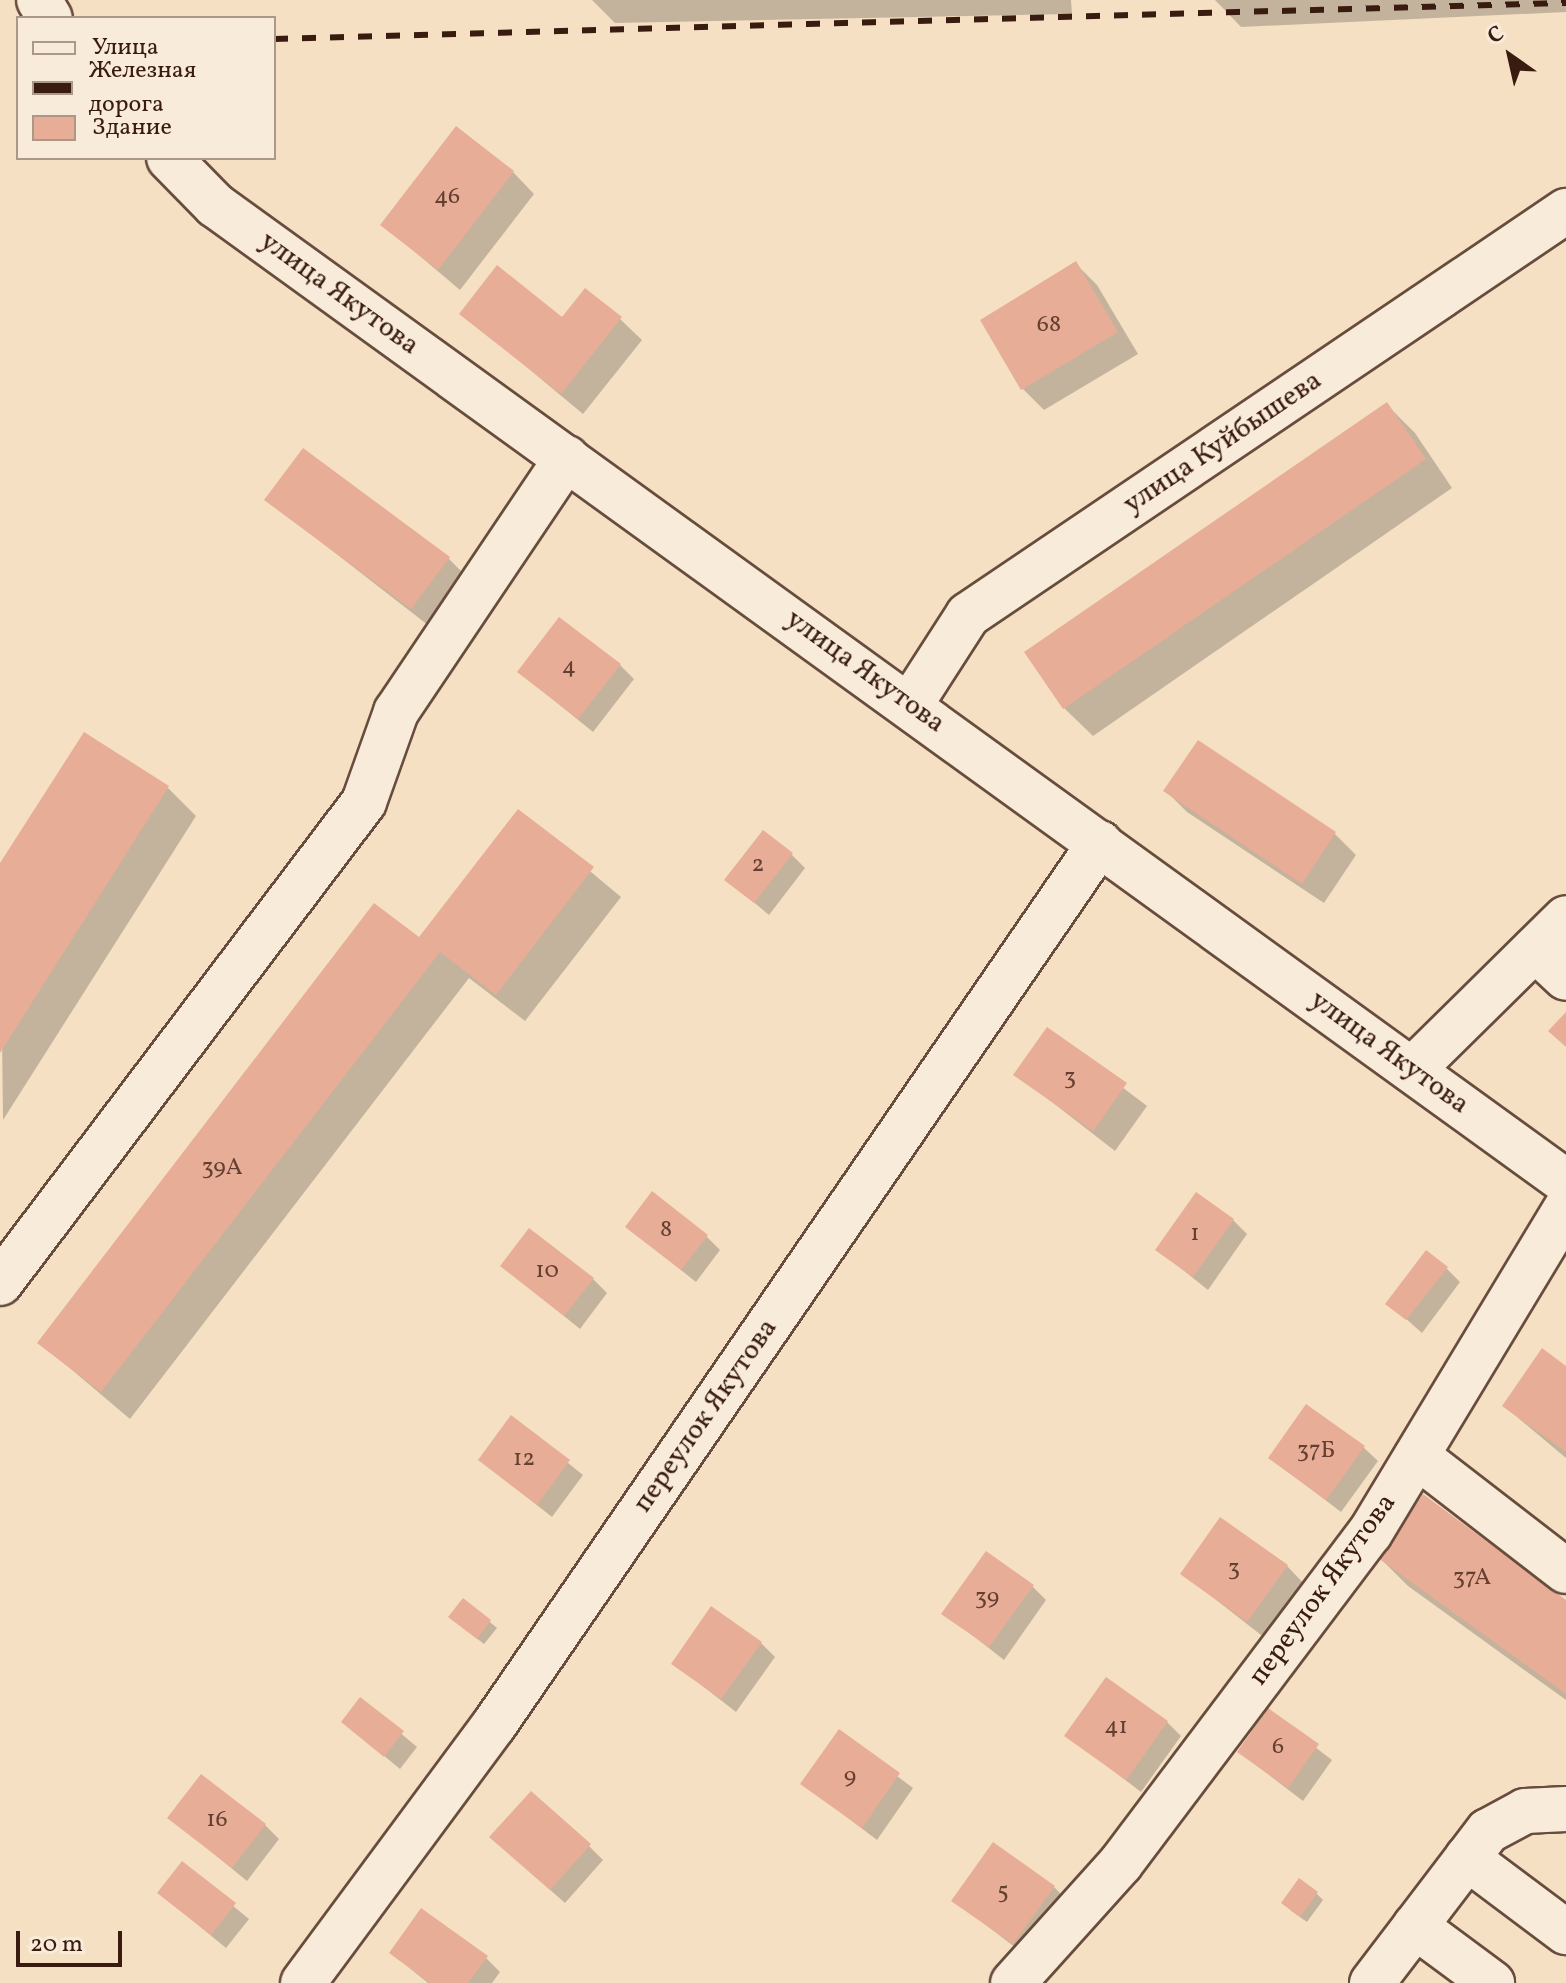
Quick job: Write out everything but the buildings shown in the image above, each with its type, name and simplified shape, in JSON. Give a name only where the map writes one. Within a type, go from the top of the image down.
[{"type":"street","name":"улица Якутова","points":[[171,160],[215,205],[1566,1182]]},
{"type":"street","name":"улица Куйбышева","points":[[910,705],[968,615],[1566,211]]},
{"type":"street","points":[[0,1283],[364,802],[396,712],[567,458]]},
{"type":"street","name":"переулок Якутова","points":[[303,1983],[494,1725],[1100,843]]},
{"type":"street","points":[[1412,1070],[1550,963],[1566,918]]},
{"type":"street","name":"переулок Якутова","points":[[1013,1983],[1121,1863],[1370,1533],[1566,1208]]},
{"type":"street","points":[[1417,1456],[1566,1571]]},
{"type":"street","points":[[1372,1983],[1488,1831],[1508,1817],[1566,1809]]},
{"type":"street","points":[[1467,1858],[1566,1932]]},
{"type":"street","points":[[1415,1926],[1492,1983]]},
{"type":"railway","points":[[276,39],[1566,3]]}]
